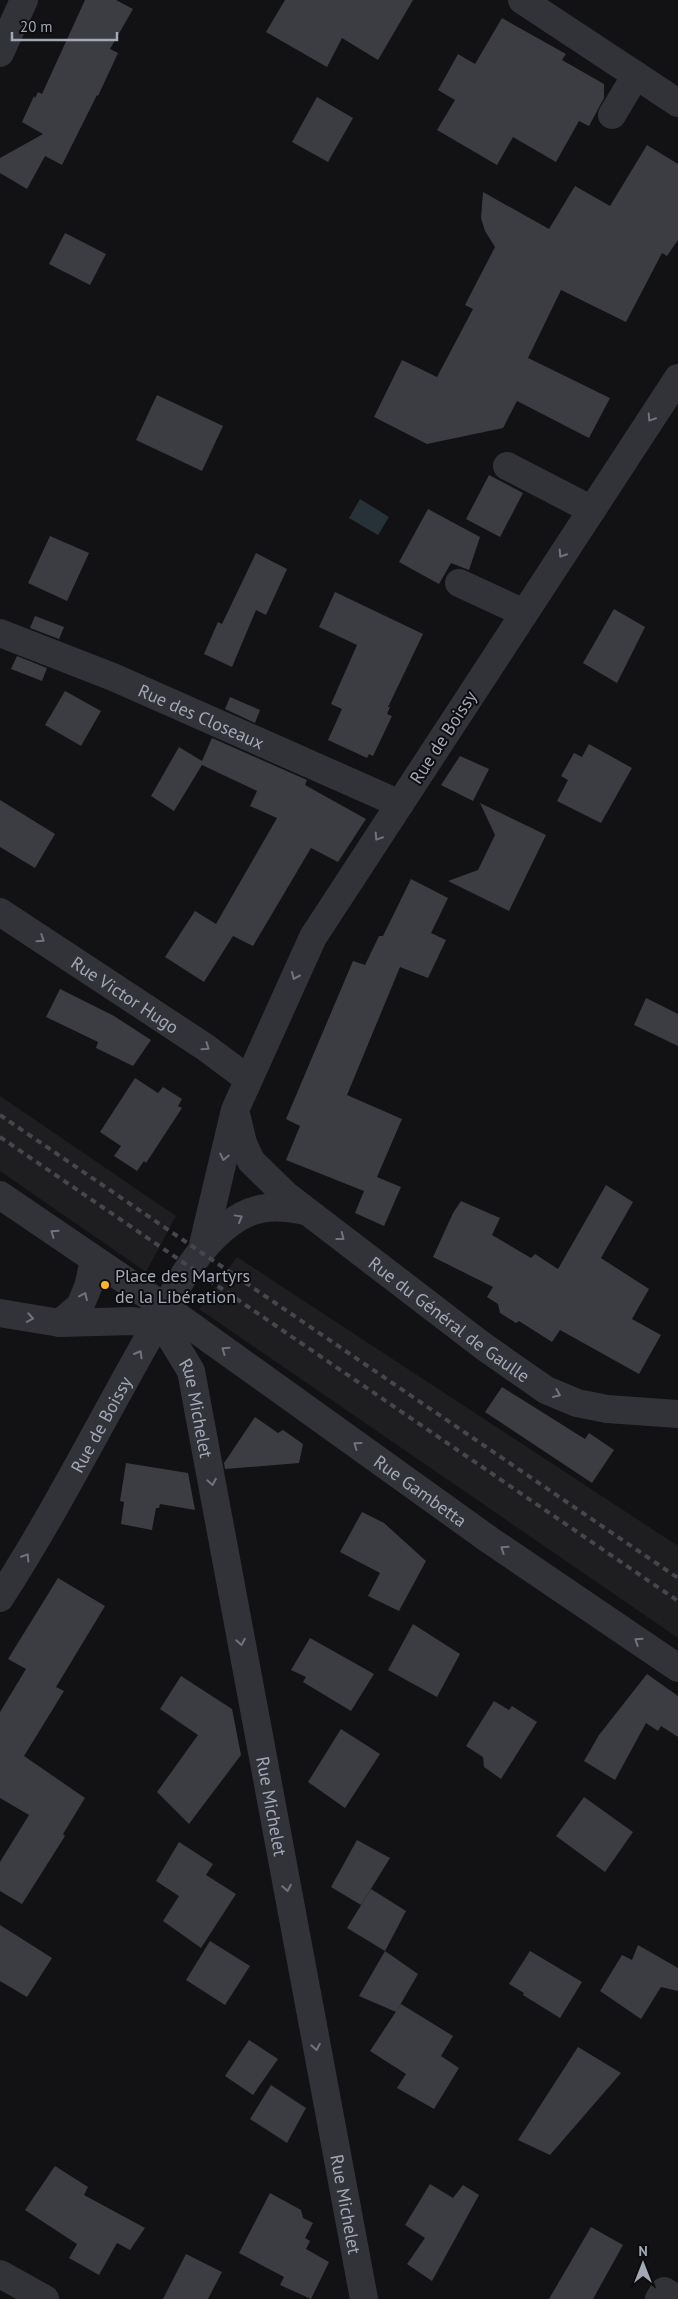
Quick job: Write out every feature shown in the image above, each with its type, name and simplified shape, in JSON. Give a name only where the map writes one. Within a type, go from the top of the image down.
[{"type":"street","points":[[2,39],[24,0]]},
{"type":"street","points":[[522,0],[678,103]]},
{"type":"street","points":[[612,114],[636,75]]},
{"type":"street","name":"Rue de Boissy","points":[[202,1249],[235,1110],[312,937],[678,378]]},
{"type":"street","points":[[507,466],[592,510]]},
{"type":"street","points":[[459,582],[524,614]]},
{"type":"street","name":"Rue des Closeaux","points":[[0,633],[113,677],[400,804]]},
{"type":"street","name":"Rue Victor Hugo","points":[[0,912],[205,1046],[248,1079]]},
{"type":"street","name":"Rue du Général de Gaulle","points":[[235,1110],[243,1143],[251,1161],[282,1192],[483,1346],[546,1390],[577,1403],[607,1409],[678,1414]]},
{"type":"street","points":[[0,1195],[94,1261],[161,1316]]},
{"type":"street","name":"Rue de Boissy","points":[[0,1598],[31,1550],[161,1316],[202,1249],[224,1227],[260,1208],[282,1206],[309,1212]]},
{"type":"street","points":[[60,1322],[80,1306],[88,1287],[94,1261]]},
{"type":"street","points":[[0,1313],[60,1322],[133,1321],[161,1316]]},
{"type":"street","name":"Rue Gambetta","points":[[161,1316],[678,1668]]},
{"type":"street","name":"Rue Michelet","points":[[161,1316],[190,1371],[364,2299]]},
{"type":"street","points":[[0,2274],[45,2299]]},
{"type":"street","points":[[659,2299],[664,2291],[678,2299]]},
{"type":"shaded area","points":[[360,499],[389,517],[378,535],[349,518]]},
{"type":"shaded area","points":[[0,1096],[176,1216],[146,1272],[0,1171]]},
{"type":"shaded area","points":[[237,1257],[678,1546],[678,1638],[199,1309]]},
{"type":"building","points":[[85,0],[116,0],[133,9],[110,49],[118,53],[62,165],[45,156],[27,189],[0,173],[0,158],[43,134],[22,122],[34,96],[35,98],[38,92],[42,94]]},
{"type":"building","points":[[285,0],[413,0],[378,60],[342,38],[327,67],[266,32]]},
{"type":"building","points":[[502,18],[566,54],[562,60],[604,84],[604,98],[589,126],[579,121],[556,162],[513,137],[497,165],[437,130],[455,100],[438,90],[458,54],[475,64]]},
{"type":"building","points":[[317,97],[353,118],[328,162],[292,142]]},
{"type":"building","points":[[647,145],[678,164],[678,240],[667,256],[662,253],[626,322],[561,290],[528,358],[610,398],[589,438],[517,401],[503,428],[427,444],[374,417],[402,360],[437,377],[473,309],[465,305],[495,247],[485,231],[481,218],[483,192],[549,229],[575,186],[610,206]]},
{"type":"building","points":[[65,233],[106,254],[90,285],[49,264]]},
{"type":"building","points":[[157,395],[223,426],[202,471],[136,440]]},
{"type":"building","points":[[489,475],[523,493],[500,537],[466,519]]},
{"type":"building","points":[[428,509],[480,537],[469,570],[451,563],[439,584],[399,562]]},
{"type":"building","points":[[50,536],[89,553],[67,601],[28,583]]},
{"type":"building","points":[[256,553],[287,569],[266,615],[256,610],[232,667],[204,654],[218,622],[222,624]]},
{"type":"building","points":[[335,592],[423,634],[388,707],[390,707],[387,714],[392,716],[373,756],[369,754],[367,758],[328,740],[342,709],[331,704],[357,645],[319,627]]},
{"type":"building","points":[[614,609],[645,627],[617,683],[583,663]]},
{"type":"building","points":[[35,616],[64,627],[59,639],[30,628]]},
{"type":"building","points":[[17,656],[47,668],[42,681],[11,669]]},
{"type":"building","points":[[65,691],[101,711],[81,746],[45,725]]},
{"type":"building","points":[[230,697],[260,710],[255,723],[225,709]]},
{"type":"building","points":[[212,738],[307,780],[305,785],[366,819],[338,862],[311,848],[253,946],[233,936],[204,982],[165,957],[195,911],[216,924],[277,818],[250,806],[257,791],[202,765],[174,811],[151,796],[179,747],[202,761]]},
{"type":"building","points":[[589,744],[632,768],[601,823],[557,801],[568,780],[561,776],[574,753],[582,757]]},
{"type":"building","points":[[460,756],[489,769],[473,801],[441,785]]},
{"type":"building","points":[[0,800],[55,834],[35,868],[0,847]]},
{"type":"building","points":[[480,803],[546,835],[509,911],[448,881],[478,870],[495,835]]},
{"type":"building","points":[[411,879],[448,898],[431,933],[446,940],[428,978],[400,967],[347,1095],[402,1119],[377,1177],[401,1187],[384,1226],[355,1213],[364,1191],[286,1160],[300,1126],[286,1119],[353,961],[365,965],[379,936],[383,936]]},
{"type":"building","points":[[60,989],[114,1016],[151,1040],[133,1066],[96,1048],[98,1042],[46,1017]]},
{"type":"building","points":[[646,998],[678,1014],[678,1046],[634,1025]]},
{"type":"building","points":[[135,1078],[158,1093],[163,1087],[182,1099],[178,1106],[182,1108],[146,1163],[144,1161],[137,1171],[114,1156],[121,1146],[100,1132]]},
{"type":"building","points":[[606,1185],[633,1202],[601,1258],[649,1289],[632,1319],[661,1335],[639,1374],[560,1330],[552,1342],[519,1321],[516,1323],[500,1313],[498,1304],[487,1297],[493,1287],[433,1257],[453,1213],[461,1201],[500,1218],[492,1235],[531,1258],[535,1254],[558,1269]]},
{"type":"building","points":[[502,1387],[585,1439],[589,1433],[614,1450],[592,1483],[485,1412]]},
{"type":"building","points":[[255,1417],[278,1433],[283,1430],[303,1444],[299,1463],[225,1469],[224,1463]]},
{"type":"building","points":[[126,1463],[188,1473],[195,1510],[160,1504],[159,1508],[156,1508],[152,1530],[121,1524],[124,1502],[120,1501]]},
{"type":"building","points":[[362,1512],[384,1523],[426,1561],[399,1611],[368,1596],[380,1573],[340,1552]]},
{"type":"building","points":[[58,1578],[105,1606],[56,1687],[64,1691],[24,1756],[85,1798],[63,1834],[65,1836],[22,1904],[0,1891],[0,1862],[29,1815],[0,1798],[0,1712],[26,1669],[8,1659]]},
{"type":"building","points":[[413,1624],[460,1654],[437,1697],[388,1670]]},
{"type":"building","points":[[310,1638],[374,1674],[351,1711],[303,1682],[306,1677],[291,1670]]},
{"type":"building","points":[[647,1674],[678,1696],[678,1737],[661,1726],[658,1731],[646,1723],[615,1780],[584,1761],[599,1735]]},
{"type":"building","points":[[181,1676],[232,1709],[241,1755],[189,1824],[157,1792],[198,1735],[160,1709]]},
{"type":"building","points":[[494,1701],[509,1710],[512,1706],[537,1722],[501,1779],[484,1767],[483,1757],[466,1746]]},
{"type":"building","points":[[341,1729],[380,1754],[345,1808],[308,1782]]},
{"type":"building","points":[[584,1797],[633,1832],[605,1872],[556,1836]]},
{"type":"building","points":[[357,1840],[390,1858],[361,1905],[331,1887]]},
{"type":"building","points":[[179,1842],[213,1864],[206,1875],[236,1894],[201,1948],[163,1921],[179,1896],[156,1881]]},
{"type":"building","points":[[371,1889],[406,1911],[385,1951],[347,1928]]},
{"type":"building","points":[[0,1925],[52,1958],[27,1997],[0,1981]]},
{"type":"building","points":[[210,1941],[250,1966],[225,2005],[186,1980]]},
{"type":"building","points":[[638,1945],[678,1968],[678,1991],[661,1987],[641,2019],[600,1991],[622,1955],[632,1960]]},
{"type":"building","points":[[385,1951],[418,1974],[396,2012],[359,1996]]},
{"type":"building","points":[[530,1951],[582,1982],[560,2018],[509,1984]]},
{"type":"building","points":[[401,2004],[453,2036],[441,2056],[459,2068],[434,2109],[397,2088],[406,2074],[370,2051]]},
{"type":"building","points":[[249,2040],[278,2059],[253,2095],[225,2076]]},
{"type":"building","points":[[578,2047],[621,2073],[550,2155],[518,2140]]},
{"type":"building","points":[[271,2085],[306,2108],[287,2143],[250,2119]]},
{"type":"building","points":[[55,2166],[88,2187],[84,2195],[145,2228],[130,2250],[117,2243],[99,2275],[69,2258],[77,2244],[25,2210]]},
{"type":"building","points":[[430,2184],[453,2198],[463,2185],[479,2195],[432,2281],[407,2264],[425,2238],[405,2225]]},
{"type":"building","points":[[270,2193],[301,2210],[303,2218],[313,2223],[305,2238],[310,2241],[306,2249],[329,2262],[311,2299],[280,2285],[284,2277],[239,2253]]},
{"type":"building","points":[[591,2227],[623,2245],[593,2299],[549,2299]]},
{"type":"building","points":[[186,2254],[222,2272],[208,2299],[163,2299]]},
{"type":"railway","points":[[0,1115],[678,1578]]},
{"type":"railway","points":[[0,1137],[678,1601]]},
{"type":"place","name":"Place des Martyrs de la Libération","points":[[105,1285]]}]
